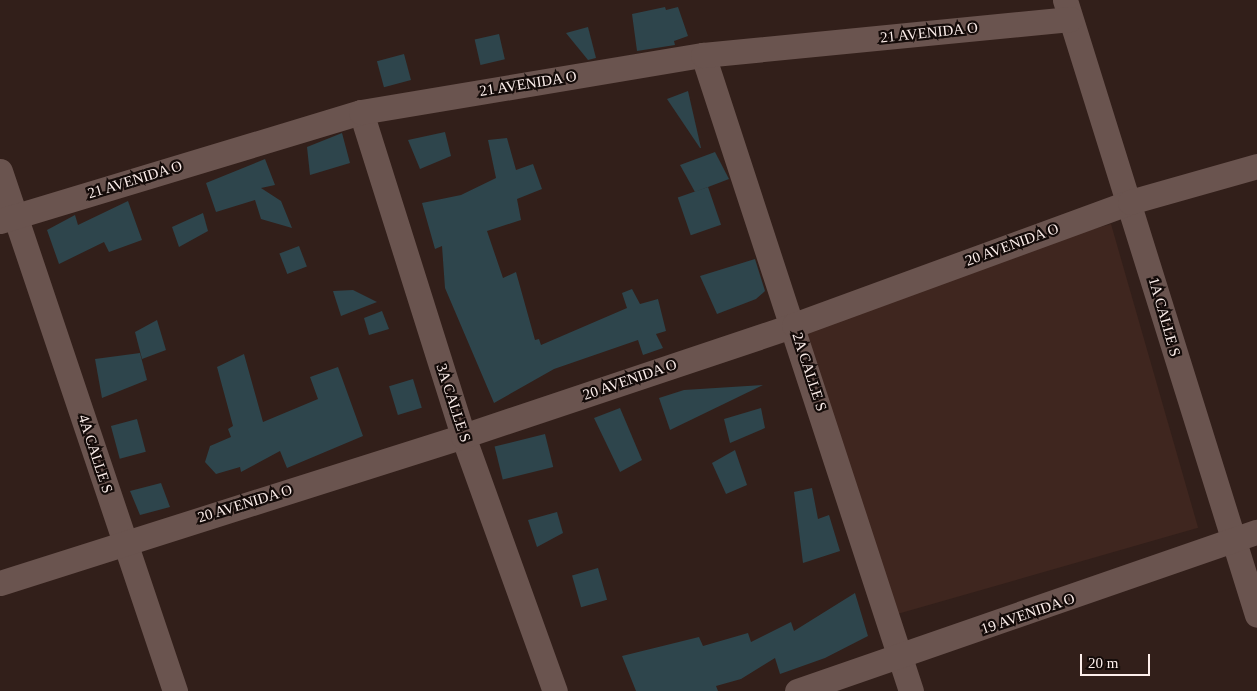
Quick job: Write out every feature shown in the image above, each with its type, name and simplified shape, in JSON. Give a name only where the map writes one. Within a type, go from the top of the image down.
[{"type":"street","name":"21 AVENIDA O","points":[[8,218],[361,112],[703,55],[1068,10]]},
{"type":"street","name":"1A CALLE S","points":[[1068,10],[1130,202],[1231,544],[1257,616]]},
{"type":"street","name":"2A CALLE S","points":[[703,55],[794,325],[911,691]]},
{"type":"street","name":"3A CALLE S","points":[[361,112],[463,436],[555,691]]},
{"type":"street","name":"20 AVENIDA O","points":[[0,583],[124,542],[463,436],[794,325],[1130,202],[1257,166]]},
{"type":"street","name":"4A CALLE S","points":[[0,171],[8,218],[124,542],[175,691]]},
{"type":"street","name":"19 AVENIDA O","points":[[796,691],[901,659],[1231,544],[1257,532]]},
{"type":"shaded area","points":[[1111,224],[1198,528],[889,617],[801,313]]},
{"type":"building","points":[[665,7],[666,10],[678,7],[688,36],[674,41],[675,45],[637,51],[632,14]]},
{"type":"building","points":[[588,27],[596,58],[588,60],[566,33]]},
{"type":"building","points":[[499,34],[505,59],[480,65],[475,40]]},
{"type":"building","points":[[404,54],[411,80],[384,87],[377,61]]},
{"type":"building","points":[[688,91],[701,148],[667,99]]},
{"type":"building","points":[[445,132],[451,156],[420,169],[408,140]]},
{"type":"building","points":[[342,133],[350,163],[310,175],[307,147]]},
{"type":"building","points":[[507,138],[516,170],[533,164],[542,189],[517,199],[521,220],[487,231],[503,278],[516,272],[535,340],[539,339],[541,345],[627,308],[622,293],[632,289],[640,304],[658,299],[666,331],[656,334],[663,348],[643,355],[638,340],[554,369],[494,403],[445,288],[442,246],[435,249],[422,203],[461,195],[496,178],[488,140]]},
{"type":"building","points":[[715,152],[729,179],[695,192],[680,165]]},
{"type":"building","points":[[265,159],[275,185],[261,188],[281,201],[292,228],[261,219],[255,200],[216,212],[206,183]]},
{"type":"building","points":[[708,187],[721,225],[691,235],[678,197]]},
{"type":"building","points":[[128,201],[142,240],[109,252],[104,242],[59,264],[47,230],[75,215],[78,225]]},
{"type":"building","points":[[203,213],[208,231],[179,247],[172,227]]},
{"type":"building","points":[[299,246],[307,267],[287,274],[279,254]]},
{"type":"building","points":[[755,259],[765,291],[756,299],[717,314],[700,276]]},
{"type":"building","points":[[353,290],[377,302],[341,316],[333,291]]},
{"type":"building","points":[[382,311],[389,329],[369,335],[364,318]]},
{"type":"building","points":[[157,320],[166,350],[142,359],[135,332]]},
{"type":"building","points":[[140,353],[147,380],[102,398],[95,359]]},
{"type":"building","points":[[244,354],[263,422],[318,399],[310,377],[338,367],[363,436],[287,468],[280,451],[241,472],[240,467],[216,474],[205,462],[210,446],[231,437],[228,429],[233,426],[217,367]]},
{"type":"building","points":[[413,379],[422,408],[398,415],[389,386]]},
{"type":"building","points":[[763,385],[670,430],[659,398],[684,390]]},
{"type":"building","points":[[620,408],[642,460],[620,472],[594,418]]},
{"type":"building","points":[[761,408],[765,428],[730,443],[724,419]]},
{"type":"building","points":[[137,419],[146,452],[120,459],[111,426]]},
{"type":"building","points":[[545,434],[553,467],[503,480],[495,447]]},
{"type":"building","points":[[735,450],[747,485],[726,494],[712,463]]},
{"type":"building","points":[[161,483],[170,507],[140,515],[130,491]]},
{"type":"building","points":[[812,488],[818,519],[829,515],[840,551],[803,563],[794,492]]},
{"type":"building","points":[[557,512],[563,533],[537,547],[528,520]]},
{"type":"building","points":[[598,568],[607,600],[581,607],[572,575]]},
{"type":"building","points":[[855,593],[868,636],[825,658],[780,674],[775,658],[741,679],[716,686],[718,691],[636,691],[622,656],[699,637],[703,646],[748,633],[751,642],[791,622],[794,631]]}]
